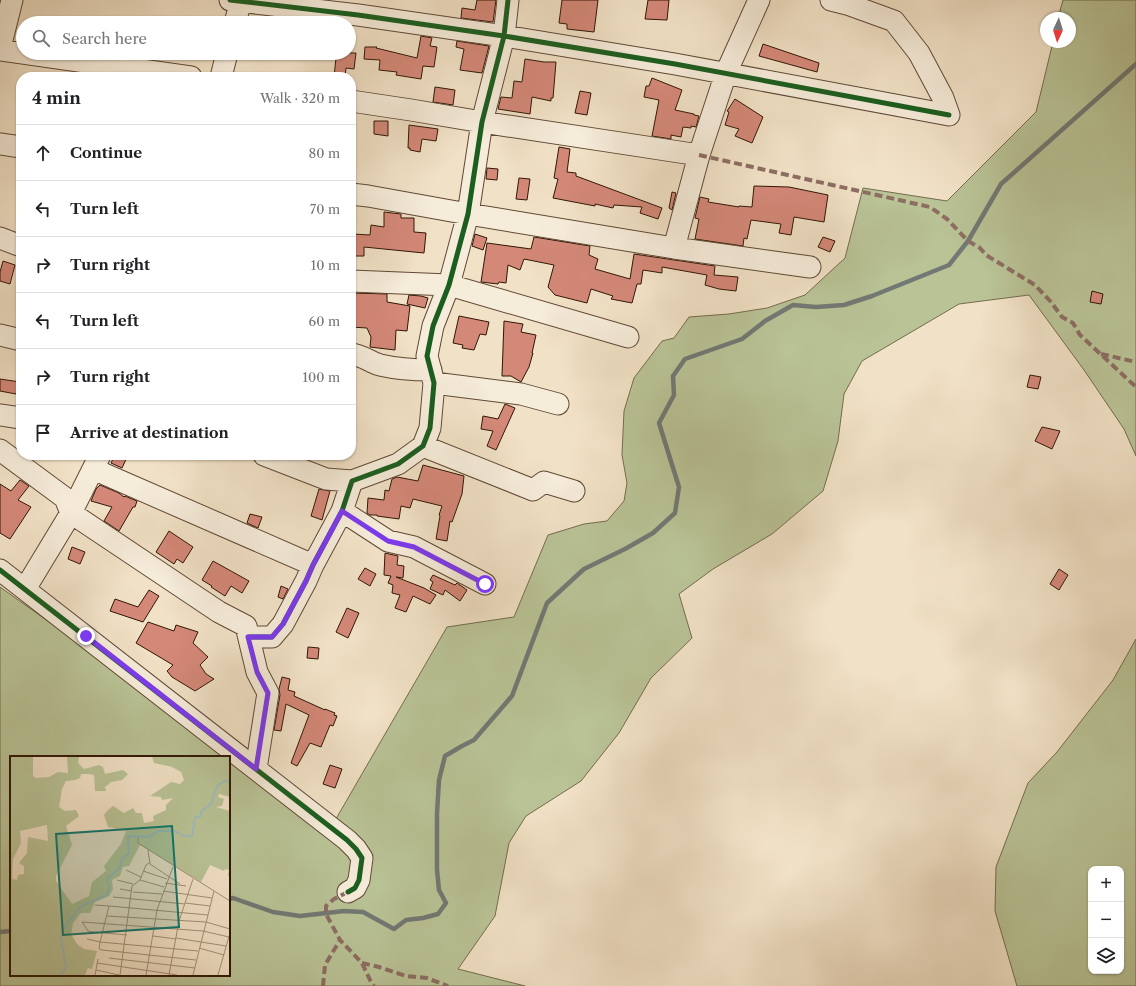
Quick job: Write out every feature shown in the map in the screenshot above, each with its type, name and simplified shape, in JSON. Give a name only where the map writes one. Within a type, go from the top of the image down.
[{"type":"street","points":[[12,0],[0,49],[16,51]]},
{"type":"street","points":[[236,16],[237,0],[358,15],[667,62],[949,115],[943,98],[919,53],[894,21],[847,4],[831,0]]},
{"type":"street","points":[[277,460],[326,479],[352,481],[398,464],[424,446],[430,428],[432,376],[427,356],[433,326],[449,285],[468,214],[482,122],[504,36],[508,0]]},
{"type":"street","points":[[674,248],[699,155],[726,73],[759,0]]},
{"type":"street","points":[[75,60],[157,72]]},
{"type":"street","points":[[222,72],[225,60]]},
{"type":"street","points":[[356,101],[482,122],[699,155]]},
{"type":"street","points":[[0,144],[16,146]]},
{"type":"street","points":[[356,195],[674,248],[810,267]]},
{"type":"street","points":[[0,238],[16,244]]},
{"type":"street","points":[[356,281],[449,285],[628,337]]},
{"type":"street","points":[[0,335],[16,339]]},
{"type":"street","points":[[356,354],[379,365],[521,394],[558,404]]},
{"type":"street","points":[[0,415],[16,417]]},
{"type":"street","points":[[424,446],[533,490],[544,482],[574,492]]},
{"type":"street","points":[[0,450],[65,498],[71,514],[219,612],[246,626],[257,672],[268,693],[256,769]]},
{"type":"street","points":[[25,589],[71,514],[96,462],[313,565]]},
{"type":"street","points":[[248,637],[272,637],[283,624],[342,511],[352,481]]},
{"type":"street","points":[[342,511],[388,541],[414,547],[485,584]]},
{"type":"street","points":[[0,570],[347,840],[362,858],[362,868],[359,880],[354,888],[348,892]]},
{"type":"green space","points":[[1063,0],[1136,0],[1136,456],[1124,429],[1084,370],[1029,295],[959,304],[862,361],[844,394],[838,441],[823,491],[772,534],[713,569],[679,594],[692,638],[651,678],[619,733],[581,781],[526,816],[509,843],[495,916],[458,969],[525,986],[0,986],[0,587],[333,824],[447,627],[514,617],[548,535],[584,524],[607,521],[624,501],[627,483],[622,455],[624,411],[634,378],[662,341],[674,338],[689,317],[729,314],[767,308],[805,295],[845,258],[863,188],[947,201],[1036,112],[1052,48],[1076,48],[1076,12],[1060,12]]},
{"type":"green space","points":[[1136,639],[1136,986],[1017,986],[995,911],[996,867],[1028,783],[1057,752],[1113,680]]},
{"type":"building","points":[[477,0],[496,0],[493,22],[461,18],[462,8],[475,10]]},
{"type":"building","points":[[562,0],[598,0],[594,32],[567,29],[567,24],[559,23]]},
{"type":"building","points":[[648,0],[669,0],[667,20],[645,19]]},
{"type":"building","points":[[421,36],[432,38],[430,46],[437,47],[434,67],[423,66],[421,79],[396,75],[397,72],[379,70],[380,60],[364,59],[365,47],[377,47],[376,48],[417,58]]},
{"type":"building","points":[[457,41],[489,46],[482,73],[460,70],[464,49],[456,47]]},
{"type":"building","points":[[763,44],[819,63],[817,72],[759,56]]},
{"type":"building","points":[[525,59],[556,62],[553,98],[551,98],[551,101],[532,97],[530,114],[498,109],[501,97],[512,98],[514,81],[522,82]]},
{"type":"building","points":[[336,60],[355,60],[354,69],[346,68],[346,72],[335,72]]},
{"type":"building","points":[[652,78],[682,90],[675,110],[699,116],[696,127],[683,127],[681,137],[671,135],[671,139],[652,136],[659,100],[644,97],[646,86],[649,86]]},
{"type":"building","points":[[435,87],[455,90],[453,105],[433,102]]},
{"type":"building","points":[[580,91],[591,93],[587,115],[575,113]]},
{"type":"building","points":[[735,99],[763,117],[752,143],[735,136],[739,129],[725,125],[729,112],[727,111]]},
{"type":"building","points":[[374,121],[388,121],[388,136],[374,134]]},
{"type":"building","points":[[409,125],[438,129],[436,141],[422,139],[420,152],[410,150],[410,148],[408,148]]},
{"type":"building","points":[[559,147],[570,149],[567,172],[576,173],[576,176],[662,208],[658,219],[640,213],[642,207],[614,205],[613,208],[553,198],[558,179],[554,178]]},
{"type":"building","points":[[487,168],[498,169],[497,180],[486,179]]},
{"type":"building","points":[[519,178],[530,179],[527,200],[516,199]]},
{"type":"building","points":[[754,186],[789,187],[828,195],[824,222],[794,217],[791,235],[779,233],[781,224],[751,220],[747,239],[744,238],[743,246],[695,239],[699,219],[695,218],[700,197],[709,199],[708,202],[739,207],[752,207]]},
{"type":"building","points":[[672,192],[676,193],[672,210],[669,208]]},
{"type":"building","points":[[384,212],[401,214],[401,218],[414,218],[414,232],[426,233],[424,253],[364,247],[364,256],[356,256],[356,234],[370,235],[371,225],[384,227]]},
{"type":"building","points":[[475,234],[487,238],[483,250],[472,246]]},
{"type":"building","points":[[534,237],[590,246],[589,255],[598,259],[595,269],[630,279],[634,254],[715,266],[714,275],[738,277],[736,291],[719,289],[705,285],[707,275],[662,267],[662,273],[643,270],[641,284],[637,284],[632,303],[611,299],[613,296],[591,289],[587,303],[555,295],[548,287],[554,265],[524,259],[520,270],[508,265],[506,283],[499,282],[498,284],[481,282],[487,243],[531,249]]},
{"type":"building","points":[[823,237],[835,241],[830,252],[818,247]]},
{"type":"building","points":[[3,261],[15,265],[10,284],[0,281],[0,272]]},
{"type":"building","points":[[1092,291],[1103,294],[1101,304],[1090,302]]},
{"type":"building","points":[[356,293],[387,294],[387,302],[410,306],[407,331],[396,330],[395,350],[370,347],[371,337],[367,328],[356,327]]},
{"type":"building","points":[[409,295],[428,298],[425,308],[407,304]]},
{"type":"building","points":[[459,316],[489,322],[486,335],[480,334],[474,350],[462,348],[463,345],[453,343]]},
{"type":"building","points":[[504,321],[523,324],[521,332],[536,335],[529,367],[521,382],[511,376],[502,376]]},
{"type":"building","points":[[1030,375],[1041,377],[1038,389],[1027,387]]},
{"type":"building","points":[[0,379],[16,381],[16,394],[0,391]]},
{"type":"building","points":[[505,404],[515,408],[496,450],[487,446],[493,431],[481,429],[483,416],[498,419]]},
{"type":"building","points":[[1042,427],[1060,431],[1052,449],[1035,441]]},
{"type":"building","points":[[112,460],[126,460],[122,468],[111,463]]},
{"type":"building","points":[[423,465],[464,476],[462,494],[452,522],[450,521],[447,541],[436,539],[439,515],[442,506],[413,499],[410,508],[401,506],[399,519],[370,515],[367,513],[368,498],[384,500],[385,490],[389,491],[392,479],[397,477],[418,481]]},
{"type":"building","points":[[20,480],[29,486],[18,500],[31,507],[10,539],[0,533],[0,484],[11,491]]},
{"type":"building","points":[[100,485],[119,493],[124,497],[125,496],[137,501],[135,507],[133,507],[119,531],[104,521],[112,507],[91,501],[96,489]]},
{"type":"building","points":[[319,489],[330,491],[322,520],[311,516]]},
{"type":"building","points":[[250,514],[262,517],[258,528],[247,523]]},
{"type":"building","points":[[169,531],[193,547],[183,563],[177,559],[174,564],[156,552]]},
{"type":"building","points":[[72,547],[85,552],[80,564],[68,559]]},
{"type":"building","points":[[385,553],[398,556],[397,565],[404,566],[403,578],[396,577],[424,588],[436,595],[430,604],[413,596],[406,612],[395,608],[400,595],[392,593],[393,585],[388,583],[391,576],[384,575]]},
{"type":"building","points":[[213,561],[249,581],[242,593],[231,586],[225,596],[202,580]]},
{"type":"building","points":[[365,568],[376,574],[370,586],[358,579]]},
{"type":"building","points":[[1059,569],[1068,575],[1059,590],[1050,584]]},
{"type":"building","points":[[433,575],[455,585],[457,583],[467,590],[460,601],[445,590],[443,595],[430,589],[433,582],[430,580]]},
{"type":"building","points":[[281,586],[288,589],[283,599],[278,597]]},
{"type":"building","points":[[149,590],[159,596],[143,622],[110,611],[115,599],[138,607]]},
{"type":"building","points":[[347,608],[359,613],[348,638],[336,632]]},
{"type":"building","points":[[148,622],[174,631],[176,625],[198,632],[193,643],[208,657],[200,665],[206,674],[214,679],[195,691],[172,677],[167,671],[173,665],[136,643]]},
{"type":"building","points":[[308,647],[319,648],[318,659],[307,658]]},
{"type":"building","points":[[282,677],[290,679],[288,690],[295,692],[294,696],[335,713],[334,715],[337,716],[333,726],[330,725],[321,747],[310,743],[297,766],[291,763],[309,715],[286,704],[281,731],[274,730]]},
{"type":"building","points":[[330,765],[342,769],[335,788],[323,784]]},
{"type":"waterway","points":[[230,899],[233,898],[273,912],[300,916],[344,911],[363,912],[394,929],[406,920],[438,914],[446,903],[439,890],[437,870],[437,813],[439,780],[445,756],[474,740],[512,696],[547,603],[584,569],[625,549],[653,533],[675,513],[679,487],[659,423],[674,395],[673,376],[685,359],[742,339],[765,321],[793,305],[816,307],[844,305],[872,296],[949,265],[968,241],[1001,184],[1136,64]]},
{"type":"waterway","points":[[0,932],[10,931]]},
{"type":"marked path","points":[[699,155],[930,207],[947,219],[968,241],[980,248],[986,255],[1035,285],[1051,302],[1062,317],[1073,323],[1080,335],[1136,387]]},
{"type":"marked path","points":[[1101,354],[1136,362]]},
{"type":"marked path","points":[[348,892],[334,899],[326,906],[326,914],[340,940],[362,963],[374,986]]},
{"type":"marked path","points":[[323,986],[325,965],[340,940]]},
{"type":"marked path","points":[[362,963],[406,976],[427,978],[448,986]]},
{"type":"cycle path","points":[[230,0],[358,15],[504,36],[675,64],[949,115]]},
{"type":"cycle path","points":[[249,637],[272,637],[283,624],[342,511],[352,481],[398,464],[423,446],[430,428],[434,383],[427,356],[433,326],[449,285],[468,214],[482,122],[504,36],[508,0]]},
{"type":"cycle path","points":[[0,570],[347,840],[362,858],[359,880],[355,888],[348,892]]},
{"type":"route","points":[[86,636],[256,769],[268,693],[257,672],[248,637],[272,637],[283,624],[342,511],[388,541],[414,547],[485,584]]}]
